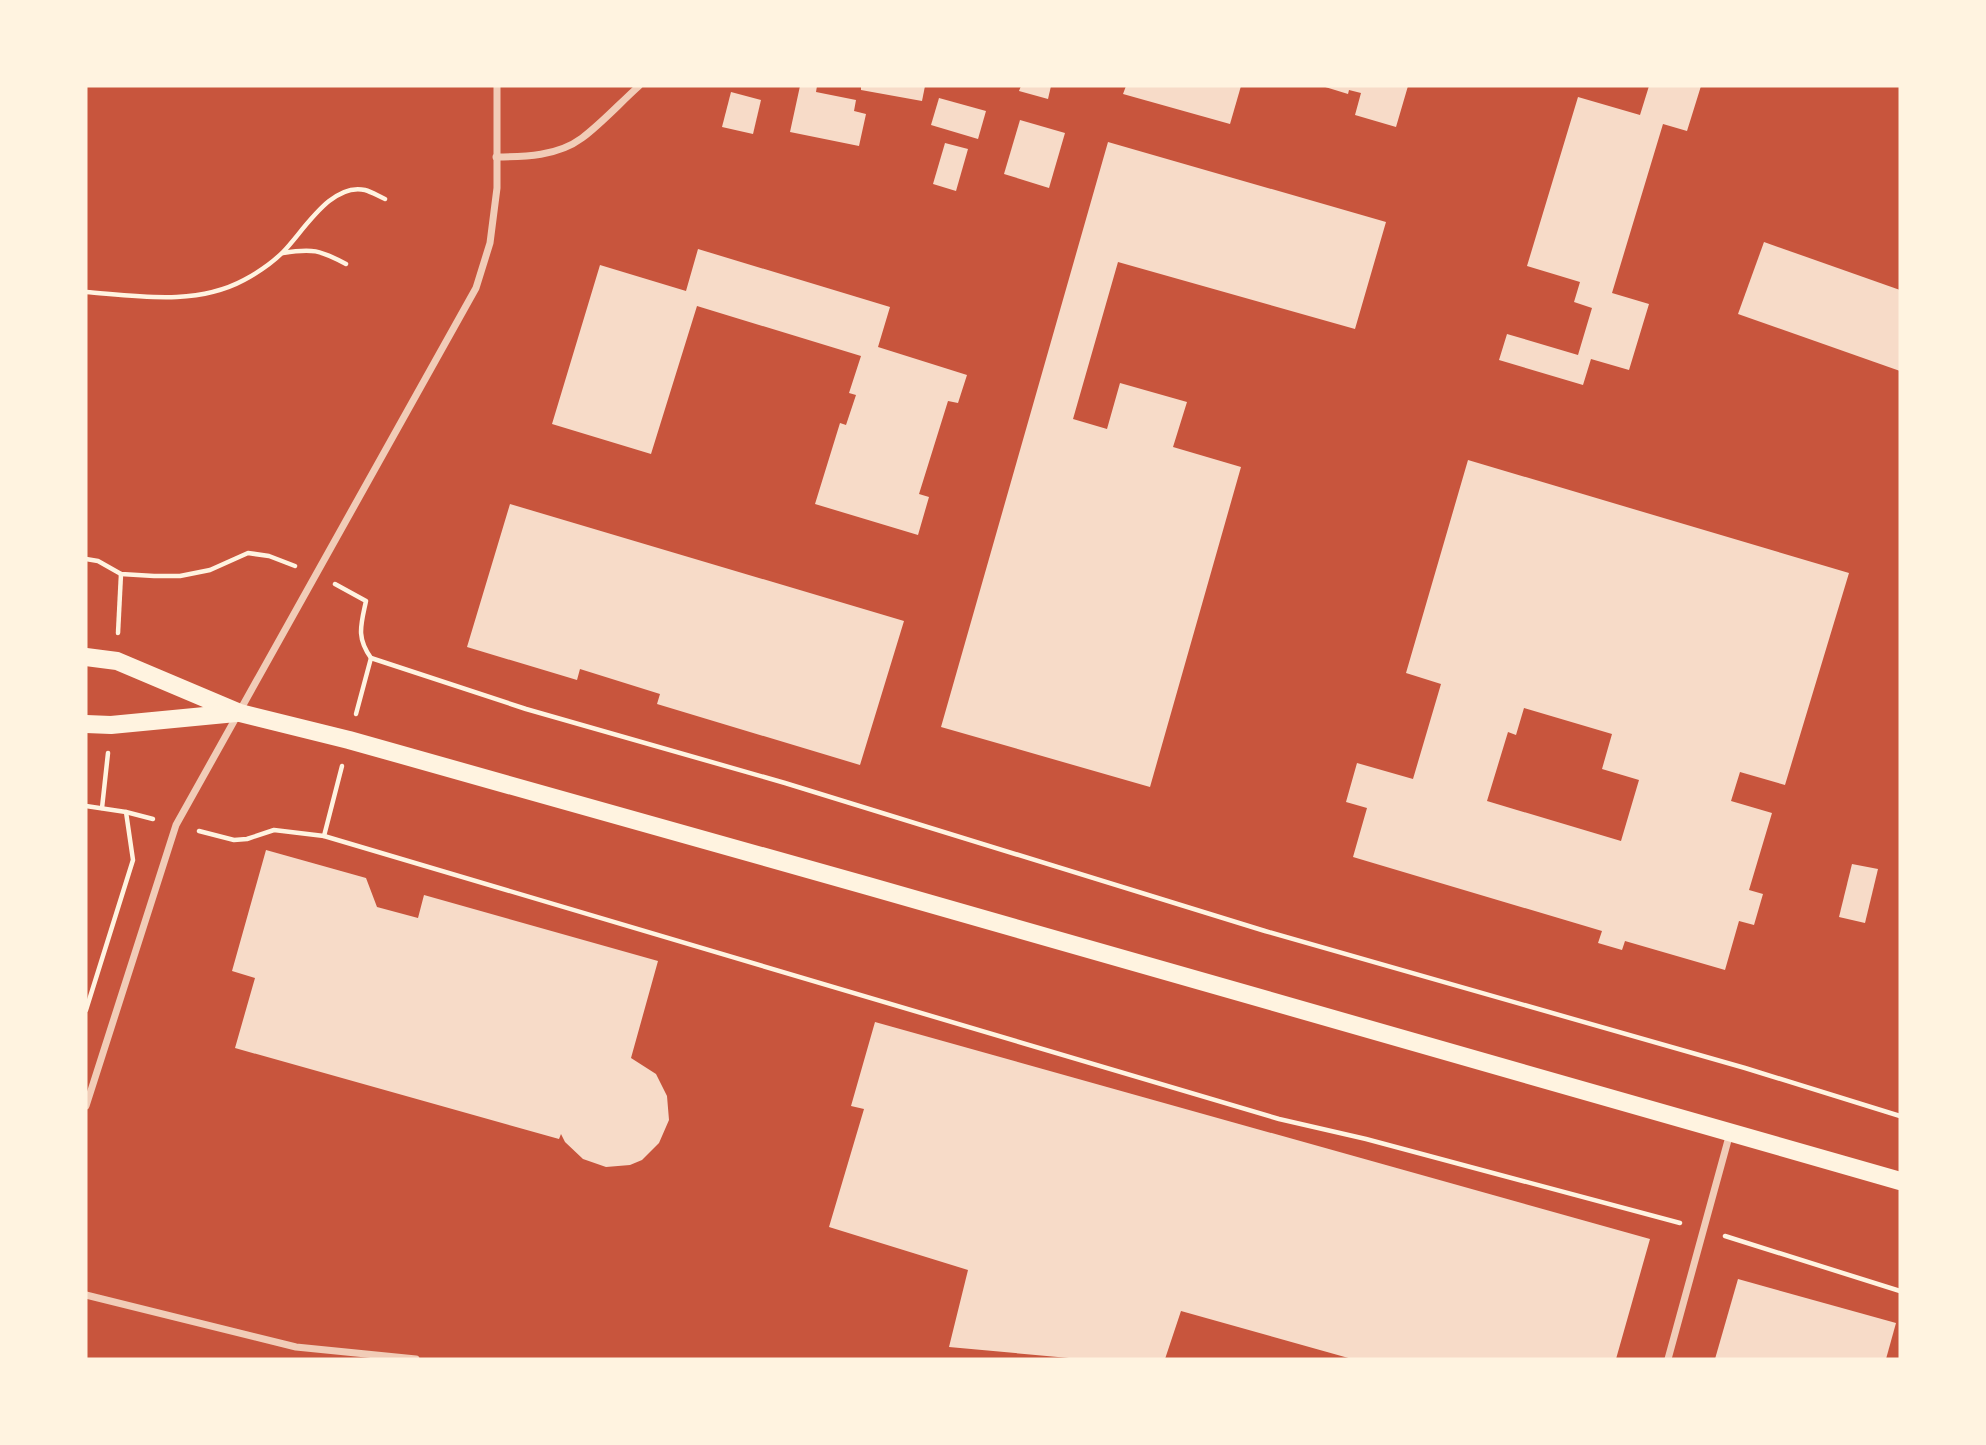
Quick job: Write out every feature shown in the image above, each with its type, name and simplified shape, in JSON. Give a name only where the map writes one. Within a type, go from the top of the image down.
[{"type":"main road","points":[[86,657],[117,661],[240,713],[349,740],[868,886],[1900,1181]]},
{"type":"main road","points":[[86,724],[111,725],[240,713]]},
{"type":"street","points":[[86,1105],[176,825],[476,288],[490,243],[496,188],[497,86]]},
{"type":"street","points":[[496,157],[525,157],[547,153],[580,140],[639,86]]},
{"type":"street","points":[[1668,1359],[1730,1133]]},
{"type":"street","points":[[86,1295],[296,1347],[416,1359]]},
{"type":"path","points":[[86,292],[163,298],[207,294],[244,281],[282,253],[324,204],[347,191],[364,189],[385,199]]},
{"type":"path","points":[[282,253],[308,248],[323,251],[346,264]]},
{"type":"path","points":[[86,559],[98,561],[121,574],[180,576],[210,570],[248,553],[269,556],[317,575],[366,601],[360,633],[361,645],[371,658],[526,709],[785,783],[1265,931],[1745,1068],[1900,1116]]},
{"type":"path","points":[[324,836],[334,794]]},
{"type":"path","points":[[86,806],[126,812],[234,840],[247,839],[274,830],[324,836],[1279,1119],[1366,1139],[1703,1229],[1900,1291]]},
{"type":"path","points":[[86,1010],[132,860],[126,812]]},
{"type":"building","points":[[800,86],[817,86],[816,92],[856,100],[854,111],[866,114],[859,146],[790,132]]},
{"type":"building","points":[[861,86],[925,86],[922,101],[861,90]]},
{"type":"building","points":[[1021,86],[1051,86],[1048,99],[1019,91]]},
{"type":"building","points":[[1126,86],[1241,86],[1230,124],[1123,94]]},
{"type":"building","points":[[1322,86],[1408,86],[1396,127],[1355,115],[1361,93],[1349,90],[1348,94]]},
{"type":"building","points":[[1649,86],[1701,86],[1687,131],[1663,124],[1612,293],[1649,304],[1629,370],[1591,359],[1583,385],[1499,360],[1507,334],[1578,355],[1592,308],[1574,302],[1580,282],[1527,266],[1578,97],[1640,115]]},
{"type":"building","points":[[731,92],[761,100],[753,134],[722,127]]},
{"type":"building","points":[[939,98],[986,111],[978,139],[931,125]]},
{"type":"building","points":[[1020,120],[1065,133],[1049,188],[1004,174]]},
{"type":"building","points":[[1108,142],[1386,222],[1355,329],[1118,262],[1073,419],[1107,429],[1120,383],[1187,402],[1173,447],[1241,467],[1150,787],[941,727]]},
{"type":"building","points":[[945,143],[968,149],[956,191],[933,184]]},
{"type":"building","points":[[1764,242],[1900,290],[1900,371],[1738,314]]},
{"type":"building","points":[[698,249],[890,307],[878,347],[967,375],[958,403],[948,401],[919,494],[929,497],[918,535],[815,504],[840,423],[846,425],[856,395],[849,393],[861,356],[697,306],[651,454],[552,424],[600,265],[686,291]]},
{"type":"building","points":[[1468,460],[1849,573],[1785,785],[1740,772],[1731,801],[1772,813],[1749,890],[1763,894],[1754,925],[1739,921],[1725,970],[1625,941],[1622,950],[1598,943],[1602,931],[1353,857],[1367,808],[1346,802],[1357,763],[1413,779],[1441,684],[1406,673]],"holes":[[[1524,708],[1612,734],[1602,769],[1639,780],[1621,841],[1487,801],[1508,732],[1516,735]]]},
{"type":"building","points":[[510,504],[904,621],[860,765],[657,704],[660,694],[580,669],[577,680],[467,647]]},
{"type":"building","points":[[266,850],[366,878],[377,907],[418,918],[424,895],[658,961],[631,1058],[656,1074],[667,1096],[669,1120],[659,1143],[642,1160],[630,1165],[606,1167],[583,1159],[565,1142],[561,1134],[559,1139],[235,1048],[255,978],[232,971]]},
{"type":"building","points":[[1852,864],[1878,869],[1865,923],[1839,917]]},
{"type":"building","points":[[875,1022],[1650,1239],[1616,1359],[1352,1359],[1181,1311],[1165,1359],[1080,1359],[949,1347],[968,1270],[829,1227],[864,1109],[851,1106]]},
{"type":"building","points":[[1738,1279],[1896,1323],[1886,1359],[1715,1359]]}]
